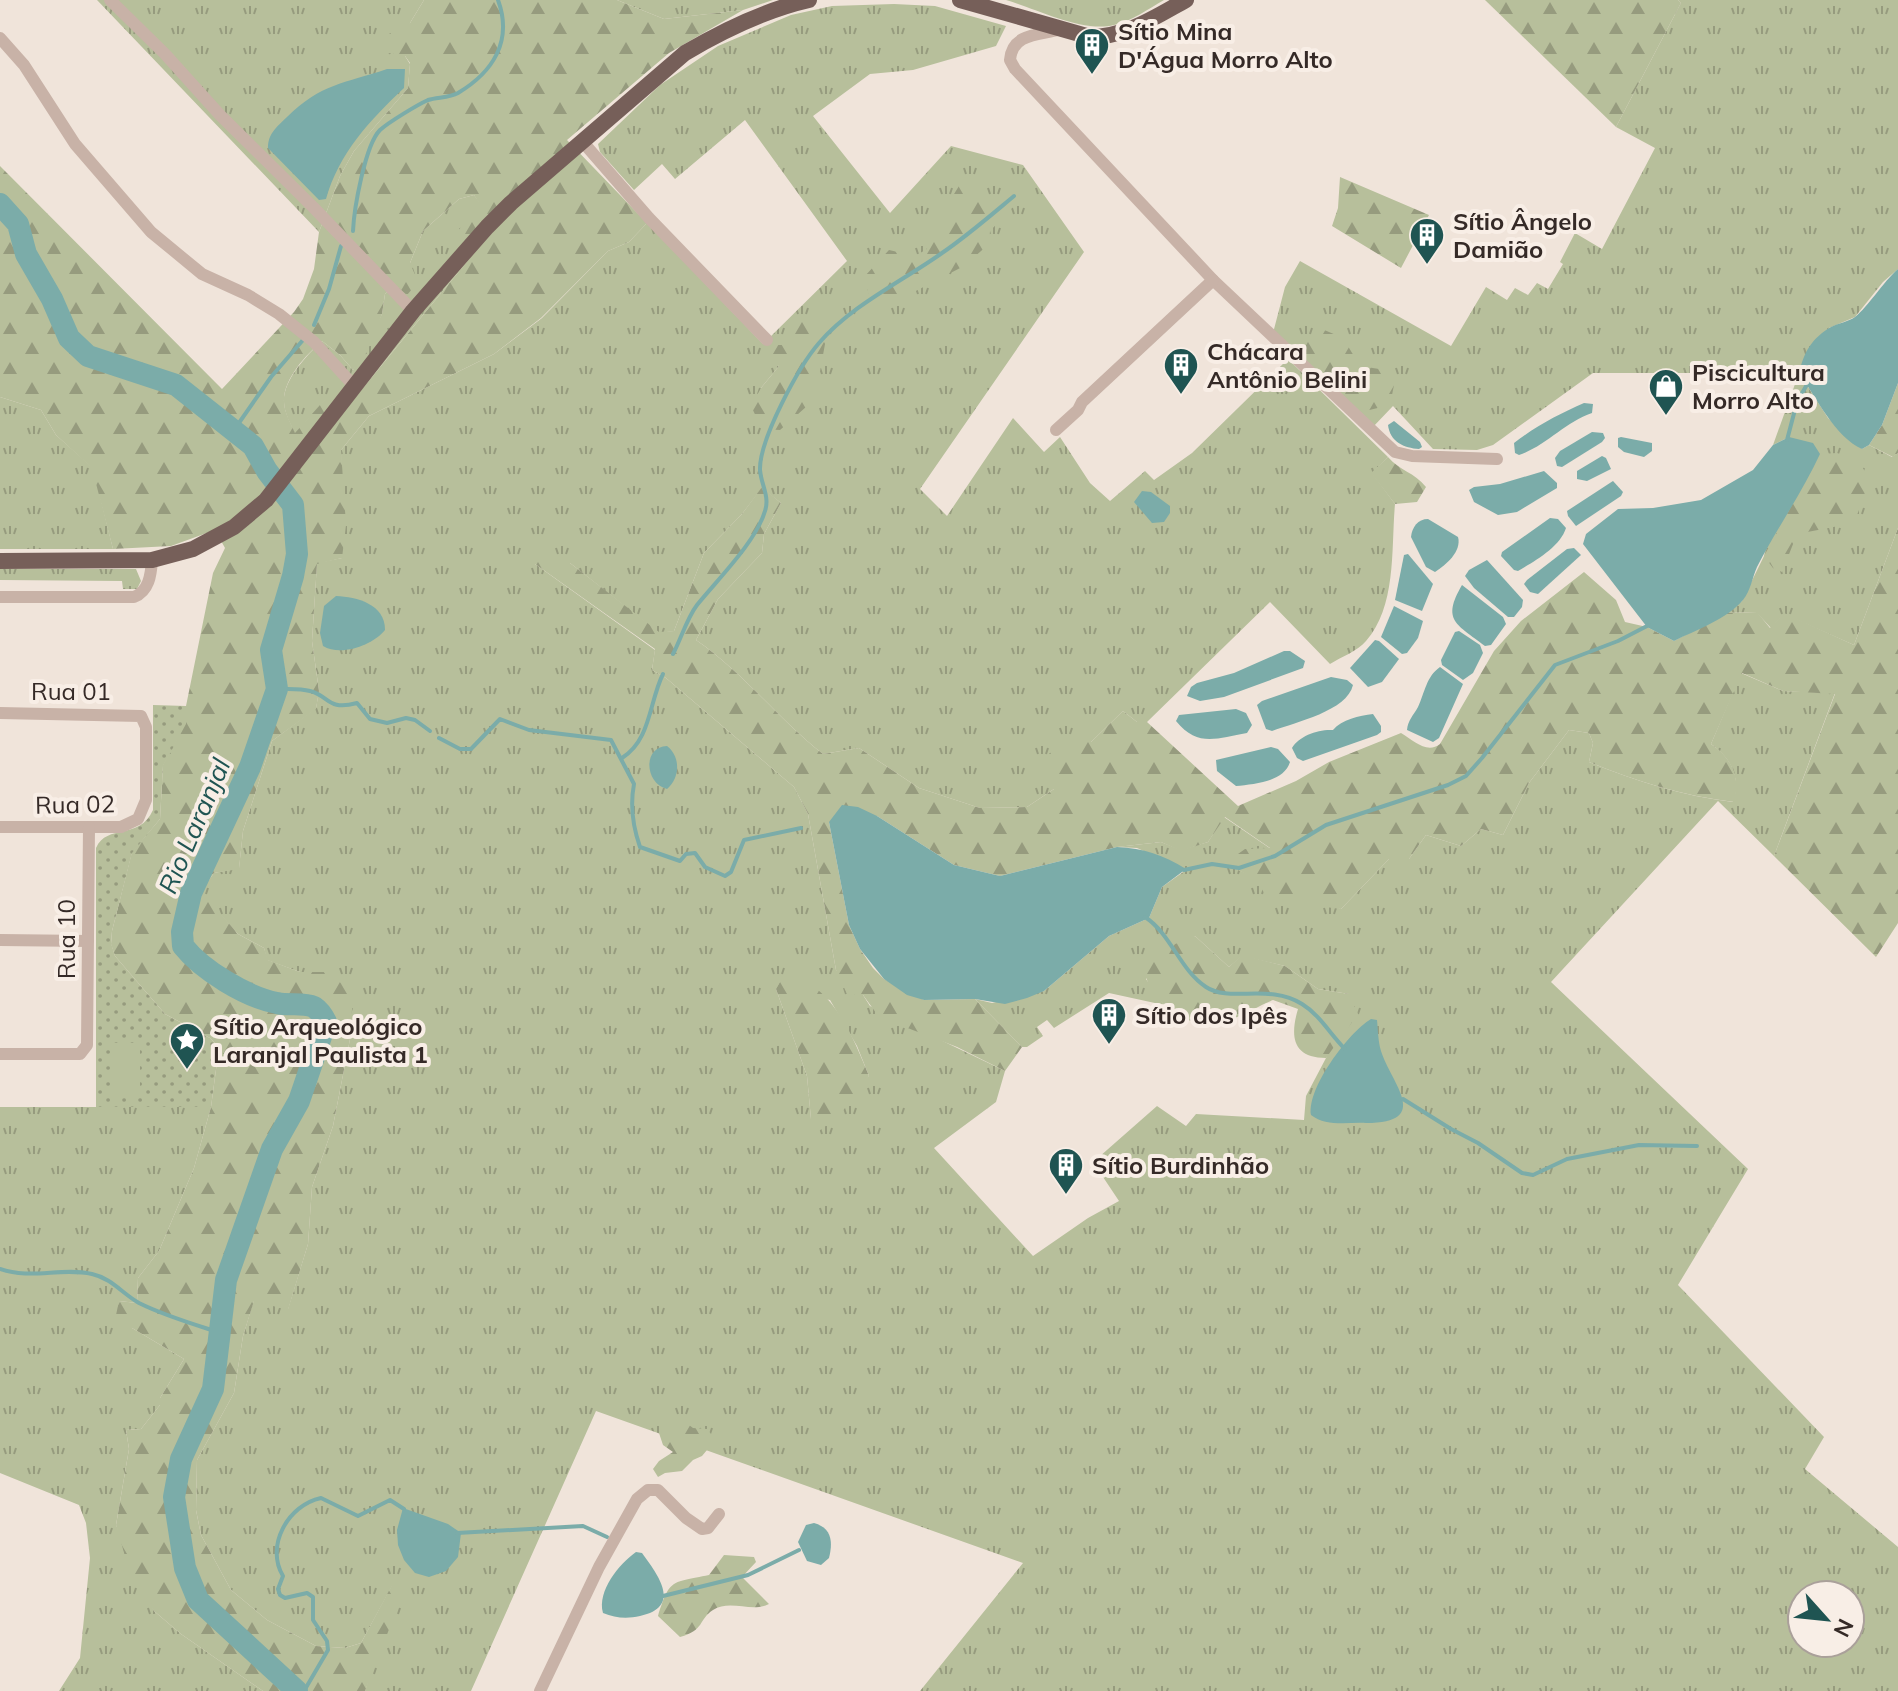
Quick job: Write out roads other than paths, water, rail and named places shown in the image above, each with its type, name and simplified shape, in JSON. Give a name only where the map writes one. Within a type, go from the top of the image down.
[{"type":"main road","points":[[0,561],[152,560],[193,549],[221,536],[266,500],[413,311],[511,203],[685,53],[747,20],[809,0]]},
{"type":"main road","points":[[960,0],[1090,37],[1104,37],[1132,29],[1186,0]]},
{"type":"street","points":[[110,0],[413,311]]},
{"type":"street","points":[[1061,29],[1016,42],[1010,54],[1015,69],[1213,280],[1395,452],[1412,456],[1497,459]]},
{"type":"street","points":[[0,38],[24,65],[75,144],[151,232],[202,274],[248,295],[279,314],[314,342],[354,386]]},
{"type":"street","points":[[582,141],[649,218],[767,340]]},
{"type":"street","points":[[1056,430],[1213,280]]},
{"type":"street","points":[[0,597],[134,597],[142,594],[147,584],[152,560]]},
{"type":"street","name":"Rua 01","points":[[0,713],[141,716]]},
{"type":"street","name":"Rua 02","points":[[0,827],[126,826],[142,814],[146,800],[146,727],[141,716]]},
{"type":"street","name":"Rua 10","points":[[0,1054],[75,1054],[84,1051],[88,1039],[89,827]]},
{"type":"street","points":[[0,940],[88,941]]},
{"type":"street","points":[[540,1691],[599,1567],[637,1499],[648,1490],[658,1490],[702,1529],[708,1528],[719,1514]]},
{"type":"water","points":[[387,69],[405,69],[404,88],[357,138],[339,167],[326,199],[319,200],[268,148],[271,134],[311,97]]},
{"type":"water","points":[[1898,269],[1898,383],[1882,425],[1869,445],[1862,449],[1843,436],[1799,373],[1803,358],[1814,341],[1824,331],[1855,317]]},
{"type":"water","points":[[1584,403],[1593,404],[1592,413],[1529,451],[1519,455],[1515,453],[1514,443],[1522,437]]},
{"type":"water","points":[[1394,421],[1422,447],[1408,447],[1395,440],[1388,425]]},
{"type":"water","points":[[1592,432],[1603,433],[1605,438],[1562,467],[1557,466],[1555,458],[1560,451]]},
{"type":"water","points":[[1789,437],[1813,443],[1820,454],[1757,567],[1743,600],[1720,618],[1674,641],[1647,627],[1583,544],[1586,534],[1618,509],[1653,508],[1701,500],[1753,470],[1773,445]]},
{"type":"water","points":[[1618,438],[1652,443],[1652,451],[1644,457],[1624,452],[1618,447]]},
{"type":"water","points":[[1602,456],[1611,469],[1587,481],[1577,479],[1577,471]]},
{"type":"water","points":[[1544,471],[1557,483],[1557,488],[1517,512],[1498,515],[1474,502],[1469,490],[1500,484]]},
{"type":"water","points":[[1613,481],[1623,492],[1621,496],[1576,526],[1567,511]]},
{"type":"water","points":[[1142,491],[1151,492],[1170,506],[1170,513],[1164,522],[1152,523],[1134,502]]},
{"type":"water","points":[[1550,518],[1558,519],[1566,528],[1563,535],[1539,558],[1518,571],[1514,570],[1501,556],[1502,552]]},
{"type":"water","points":[[1428,519],[1458,537],[1459,542],[1448,562],[1435,572],[1426,567],[1411,537],[1416,524]]},
{"type":"water","points":[[1574,548],[1581,555],[1538,594],[1530,592],[1524,584],[1527,580],[1567,549]]},
{"type":"water","points":[[1408,554],[1433,584],[1422,611],[1395,600],[1404,555]]},
{"type":"water","points":[[1487,560],[1523,600],[1514,617],[1508,617],[1474,588],[1465,576],[1469,570]]},
{"type":"water","points":[[1462,585],[1503,617],[1506,624],[1491,645],[1485,646],[1455,621],[1453,607]]},
{"type":"water","points":[[336,596],[361,600],[375,608],[384,621],[385,630],[356,648],[339,650],[323,646],[320,633],[324,606]]},
{"type":"water","points":[[1394,606],[1423,621],[1418,638],[1407,653],[1402,654],[1381,637]]},
{"type":"water","points":[[1459,631],[1480,645],[1483,653],[1473,673],[1463,680],[1442,665],[1441,660],[1455,632]]},
{"type":"water","points":[[1375,640],[1399,659],[1382,682],[1368,687],[1350,668]]},
{"type":"water","points":[[1290,651],[1305,661],[1303,668],[1224,697],[1200,701],[1187,696],[1197,683],[1234,673]]},
{"type":"water","points":[[1440,667],[1463,684],[1439,738],[1433,742],[1407,730],[1429,680]]},
{"type":"water","points":[[1331,677],[1347,680],[1353,685],[1341,702],[1307,719],[1272,731],[1266,729],[1257,705],[1262,701]]},
{"type":"water","points":[[1236,709],[1246,713],[1252,725],[1247,733],[1217,739],[1200,738],[1176,721],[1179,715]]},
{"type":"water","points":[[1373,714],[1381,726],[1381,732],[1377,735],[1303,761],[1297,758],[1292,748],[1310,734],[1333,730],[1346,721]]},
{"type":"water","points":[[667,746],[675,756],[677,768],[667,789],[654,780],[649,766],[653,752]]},
{"type":"water","points":[[1271,747],[1278,749],[1290,762],[1287,769],[1275,778],[1236,786],[1217,771],[1216,760]]},
{"type":"water","points":[[842,805],[858,807],[877,816],[954,865],[1000,876],[1117,847],[1153,853],[1186,869],[1162,887],[1149,918],[1109,936],[1044,991],[1005,1004],[975,999],[924,1000],[907,995],[884,979],[860,949],[849,925],[829,822]]},
{"type":"water","points":[[1371,1019],[1377,1020],[1381,1051],[1398,1088],[1403,1109],[1398,1116],[1386,1121],[1337,1123],[1317,1119],[1311,1115],[1311,1104],[1322,1076],[1351,1036]]},
{"type":"water","points":[[403,1508],[448,1524],[461,1533],[458,1557],[446,1571],[429,1577],[415,1573],[404,1560],[398,1545],[397,1530]]},
{"type":"water","points":[[814,1523],[828,1532],[831,1541],[829,1558],[821,1565],[807,1561],[798,1542],[806,1525]]},
{"type":"water","points":[[636,1552],[642,1553],[660,1581],[664,1598],[660,1606],[653,1612],[635,1617],[621,1618],[603,1613],[606,1587]]},
{"type":"waterway","points":[[353,231],[361,178],[380,130],[428,100],[458,93],[481,75],[497,54],[501,42],[503,29],[498,0]]},
{"type":"waterway","points":[[673,654],[693,610],[745,548],[760,523],[766,506],[760,470],[766,441],[791,385],[819,343],[846,317],[951,246],[1014,196]]},
{"type":"waterway","name":"Rio Laranjal","points":[[0,204],[18,224],[26,254],[52,299],[69,338],[88,356],[176,385],[253,446],[267,471],[293,505],[297,554],[271,650],[277,689],[250,767],[191,893],[182,932],[183,946],[191,955],[226,981],[265,1000],[314,1007],[326,1022],[299,1101],[272,1149],[226,1280],[213,1389],[181,1459],[174,1497],[185,1568],[198,1600],[297,1691]]},
{"type":"waterway","points":[[314,325],[329,289],[341,246]]},
{"type":"waterway","points":[[234,430],[271,377],[303,340]]},
{"type":"waterway","points":[[1787,440],[1797,402],[1809,381]]},
{"type":"waterway","points":[[1184,870],[1212,864],[1239,868],[1275,856],[1326,825],[1448,785],[1466,776],[1555,665],[1618,641],[1649,625]]},
{"type":"waterway","points":[[622,758],[632,750],[644,731],[663,674]]},
{"type":"waterway","points":[[277,689],[310,691],[334,704],[357,703],[370,719],[387,723],[406,718],[415,720],[430,731]]},
{"type":"waterway","points":[[439,738],[460,749],[471,749],[500,719],[529,730],[611,740],[634,784],[633,816],[640,847],[680,861],[686,854],[695,853],[705,867],[725,876],[731,872],[744,840],[801,828]]},
{"type":"waterway","points":[[1145,917],[1206,987],[1226,993],[1289,998],[1314,1014],[1345,1049]]},
{"type":"waterway","points":[[1403,1099],[1522,1173],[1533,1175],[1567,1159],[1639,1145],[1697,1146]]},
{"type":"waterway","points":[[0,1269],[23,1273],[92,1274],[149,1308],[221,1333]]},
{"type":"waterway","points":[[304,1691],[328,1650],[327,1641],[313,1620],[313,1597],[307,1593],[285,1598],[280,1595],[278,1589],[283,1576],[277,1552],[283,1528],[299,1509],[321,1498],[358,1516],[390,1500],[404,1509]]},
{"type":"waterway","points":[[457,1533],[583,1526],[607,1537]]},
{"type":"waterway","points":[[663,1596],[748,1575],[799,1550]]},
{"type":"place","name":"Sítio Mina D'Água Morro Alto","points":[[1092,76]]},
{"type":"place","name":"Sítio Ângelo Damião","points":[[1427,266]]},
{"type":"place","name":"Chácara Antônio Belini","points":[[1181,396]]},
{"type":"place","name":"Piscicultura Morro Alto","points":[[1666,417]]},
{"type":"place","name":"Sítio dos Ipês","points":[[1109,1046]]},
{"type":"place","name":"Sítio Arqueológico Laranjal Paulista 1","points":[[187,1071]]},
{"type":"place","name":"Sítio Burdinhão","points":[[1066,1196]]}]
